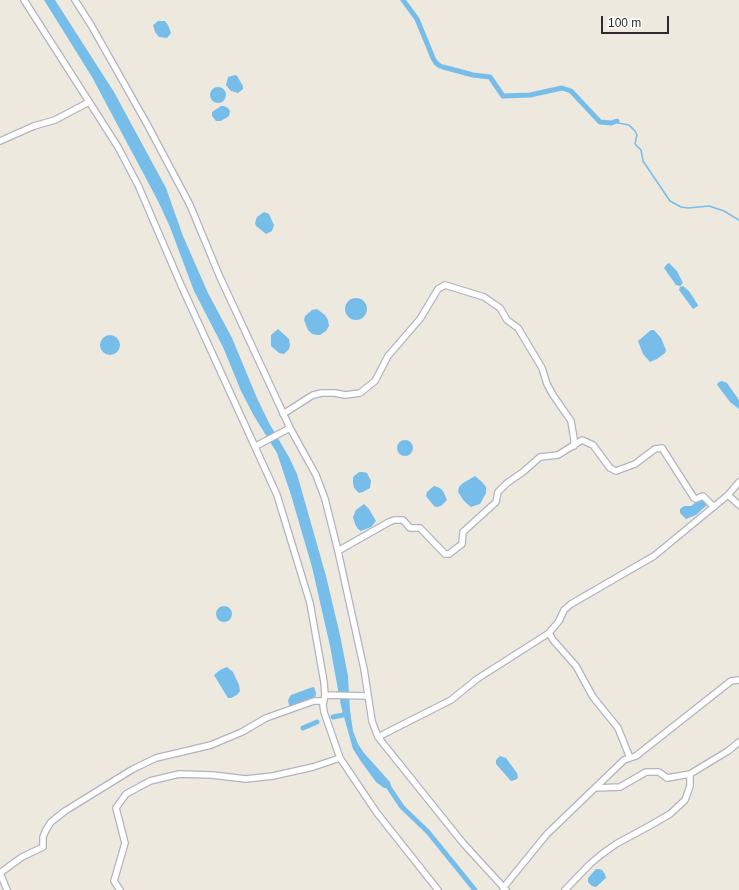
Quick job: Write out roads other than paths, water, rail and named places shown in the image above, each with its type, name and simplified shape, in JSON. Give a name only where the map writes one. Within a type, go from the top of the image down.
[{"type":"street","points":[[24,0],[118,147],[138,185],[181,285],[256,446],[277,495],[310,603],[324,698],[324,712],[340,758],[377,814],[438,890]]},
{"type":"street","points":[[75,0],[91,25],[147,124],[190,206],[219,275],[283,414],[316,475],[325,499],[338,552],[364,669],[372,721],[378,737],[463,843],[504,889],[547,834],[624,760],[636,756],[731,681],[739,680]]},
{"type":"street","points":[[0,141],[34,126],[55,120],[89,102]]},
{"type":"street","points":[[283,414],[313,395],[322,393],[345,395],[360,393],[375,382],[388,356],[420,319],[438,289],[445,285],[484,297],[500,308],[507,320],[518,328],[542,368],[547,384],[553,395],[571,421],[574,446]]},
{"type":"street","points":[[256,446],[290,428]]},
{"type":"street","points":[[338,552],[389,522],[394,520],[403,520],[410,528],[420,528],[445,554],[449,554],[462,544],[463,532],[496,502],[498,492],[507,483],[523,472],[540,457],[558,455],[582,440],[593,445],[610,468],[616,471],[635,464],[655,449],[662,448],[694,498],[696,499],[703,496],[714,507]]},
{"type":"street","points":[[378,737],[451,700],[477,679],[550,634],[564,610],[571,604],[654,556],[728,495],[739,482]]},
{"type":"street","points":[[728,495],[739,505]]},
{"type":"street","points":[[550,634],[553,640],[576,666],[593,697],[618,728],[630,758]]},
{"type":"street","points":[[6,890],[0,873],[22,857],[43,847],[43,837],[51,822],[65,811],[133,769],[156,758],[211,745],[225,740],[266,718],[314,701],[324,698],[368,696]]},
{"type":"street","points":[[595,788],[620,787],[646,772],[659,772],[667,778],[690,774],[728,751],[739,742]]},
{"type":"street","points":[[120,890],[114,881],[125,843],[116,808],[126,794],[150,781],[179,774],[212,775],[246,779],[280,775],[313,767],[340,758]]},
{"type":"street","points":[[565,890],[590,864],[602,854],[616,844],[670,814],[685,800],[690,786],[690,774]]},
{"type":"water","points":[[44,0],[55,0],[114,92],[166,188],[183,236],[208,293],[232,338],[269,423],[297,474],[326,576],[340,635],[348,676],[353,731],[358,744],[364,753],[390,782],[390,788],[384,788],[376,782],[353,749],[341,706],[330,646],[312,567],[277,453],[254,416],[241,391],[223,347],[194,291],[170,227],[158,201],[92,77]]},
{"type":"water","points":[[158,21],[165,21],[168,25],[171,33],[167,38],[159,37],[155,32],[153,25]]},
{"type":"water","points":[[235,75],[243,86],[243,89],[238,93],[231,91],[226,85],[228,77]]},
{"type":"water","points":[[218,87],[225,92],[226,95],[221,102],[218,103],[211,98],[210,95],[215,88]]},
{"type":"water","points":[[221,106],[228,108],[230,111],[229,116],[221,121],[216,121],[212,116],[212,112]]},
{"type":"water","points":[[264,212],[269,214],[274,225],[272,231],[266,234],[256,226],[255,223],[257,217]]},
{"type":"water","points":[[669,263],[677,271],[683,283],[680,286],[676,285],[664,268]]},
{"type":"water","points":[[683,286],[689,291],[698,305],[693,309],[679,290],[680,287]]},
{"type":"water","points":[[356,298],[360,299],[366,305],[366,313],[360,319],[356,320],[352,319],[346,313],[345,309],[346,305],[352,299]]},
{"type":"water","points":[[317,309],[325,315],[329,326],[326,331],[320,335],[312,334],[308,330],[304,320],[305,316],[312,310]]},
{"type":"water","points":[[278,329],[289,339],[289,349],[284,354],[279,353],[271,346],[271,335]]},
{"type":"water","points":[[651,330],[654,330],[661,338],[666,350],[665,353],[657,359],[650,362],[643,354],[638,341]]},
{"type":"water","points":[[110,335],[117,338],[120,345],[117,352],[110,355],[103,352],[100,345],[103,338]]},
{"type":"water","points":[[722,381],[727,383],[739,400],[739,409],[730,402],[718,386],[717,384]]},
{"type":"water","points":[[405,440],[411,442],[413,448],[411,454],[405,456],[399,454],[397,448],[399,442]]},
{"type":"water","points":[[359,472],[367,473],[371,481],[370,488],[359,493],[354,488],[353,477]]},
{"type":"water","points":[[475,476],[486,487],[486,493],[480,504],[471,507],[464,501],[458,492],[459,487],[463,483]]},
{"type":"water","points":[[434,486],[443,491],[447,500],[441,506],[437,507],[434,506],[426,496],[427,492]]},
{"type":"water","points":[[700,499],[707,505],[696,515],[686,519],[680,513],[680,509],[684,506],[691,506]]},
{"type":"water","points":[[364,504],[369,509],[376,521],[371,527],[361,531],[355,524],[353,517],[356,510]]},
{"type":"water","points":[[224,606],[231,611],[232,614],[227,621],[224,622],[217,617],[216,614],[221,607]]},
{"type":"water","points":[[227,667],[233,672],[240,691],[237,695],[231,698],[228,698],[214,675]]},
{"type":"water","points":[[314,687],[316,693],[315,698],[291,707],[289,705],[288,700],[291,695]]},
{"type":"water","points":[[500,756],[506,758],[517,773],[518,778],[511,781],[496,764],[496,760]]},
{"type":"water","points":[[596,869],[602,870],[606,878],[596,887],[592,886],[588,882],[588,878]]},
{"type":"waterway","points":[[403,0],[417,19],[433,58],[440,66]]},
{"type":"waterway","points":[[443,67],[473,75],[490,77],[503,96],[530,95],[562,88],[571,91],[600,122],[611,123],[617,121]]},
{"type":"waterway","points":[[613,122],[629,125],[635,131],[637,135],[635,144],[641,150],[643,161],[670,201],[681,207],[688,208],[709,206],[724,211],[739,220]]},
{"type":"waterway","points":[[333,717],[348,714]]},
{"type":"waterway","points":[[303,728],[317,722]]},
{"type":"waterway","points":[[386,783],[402,807],[428,832],[475,890]]}]
